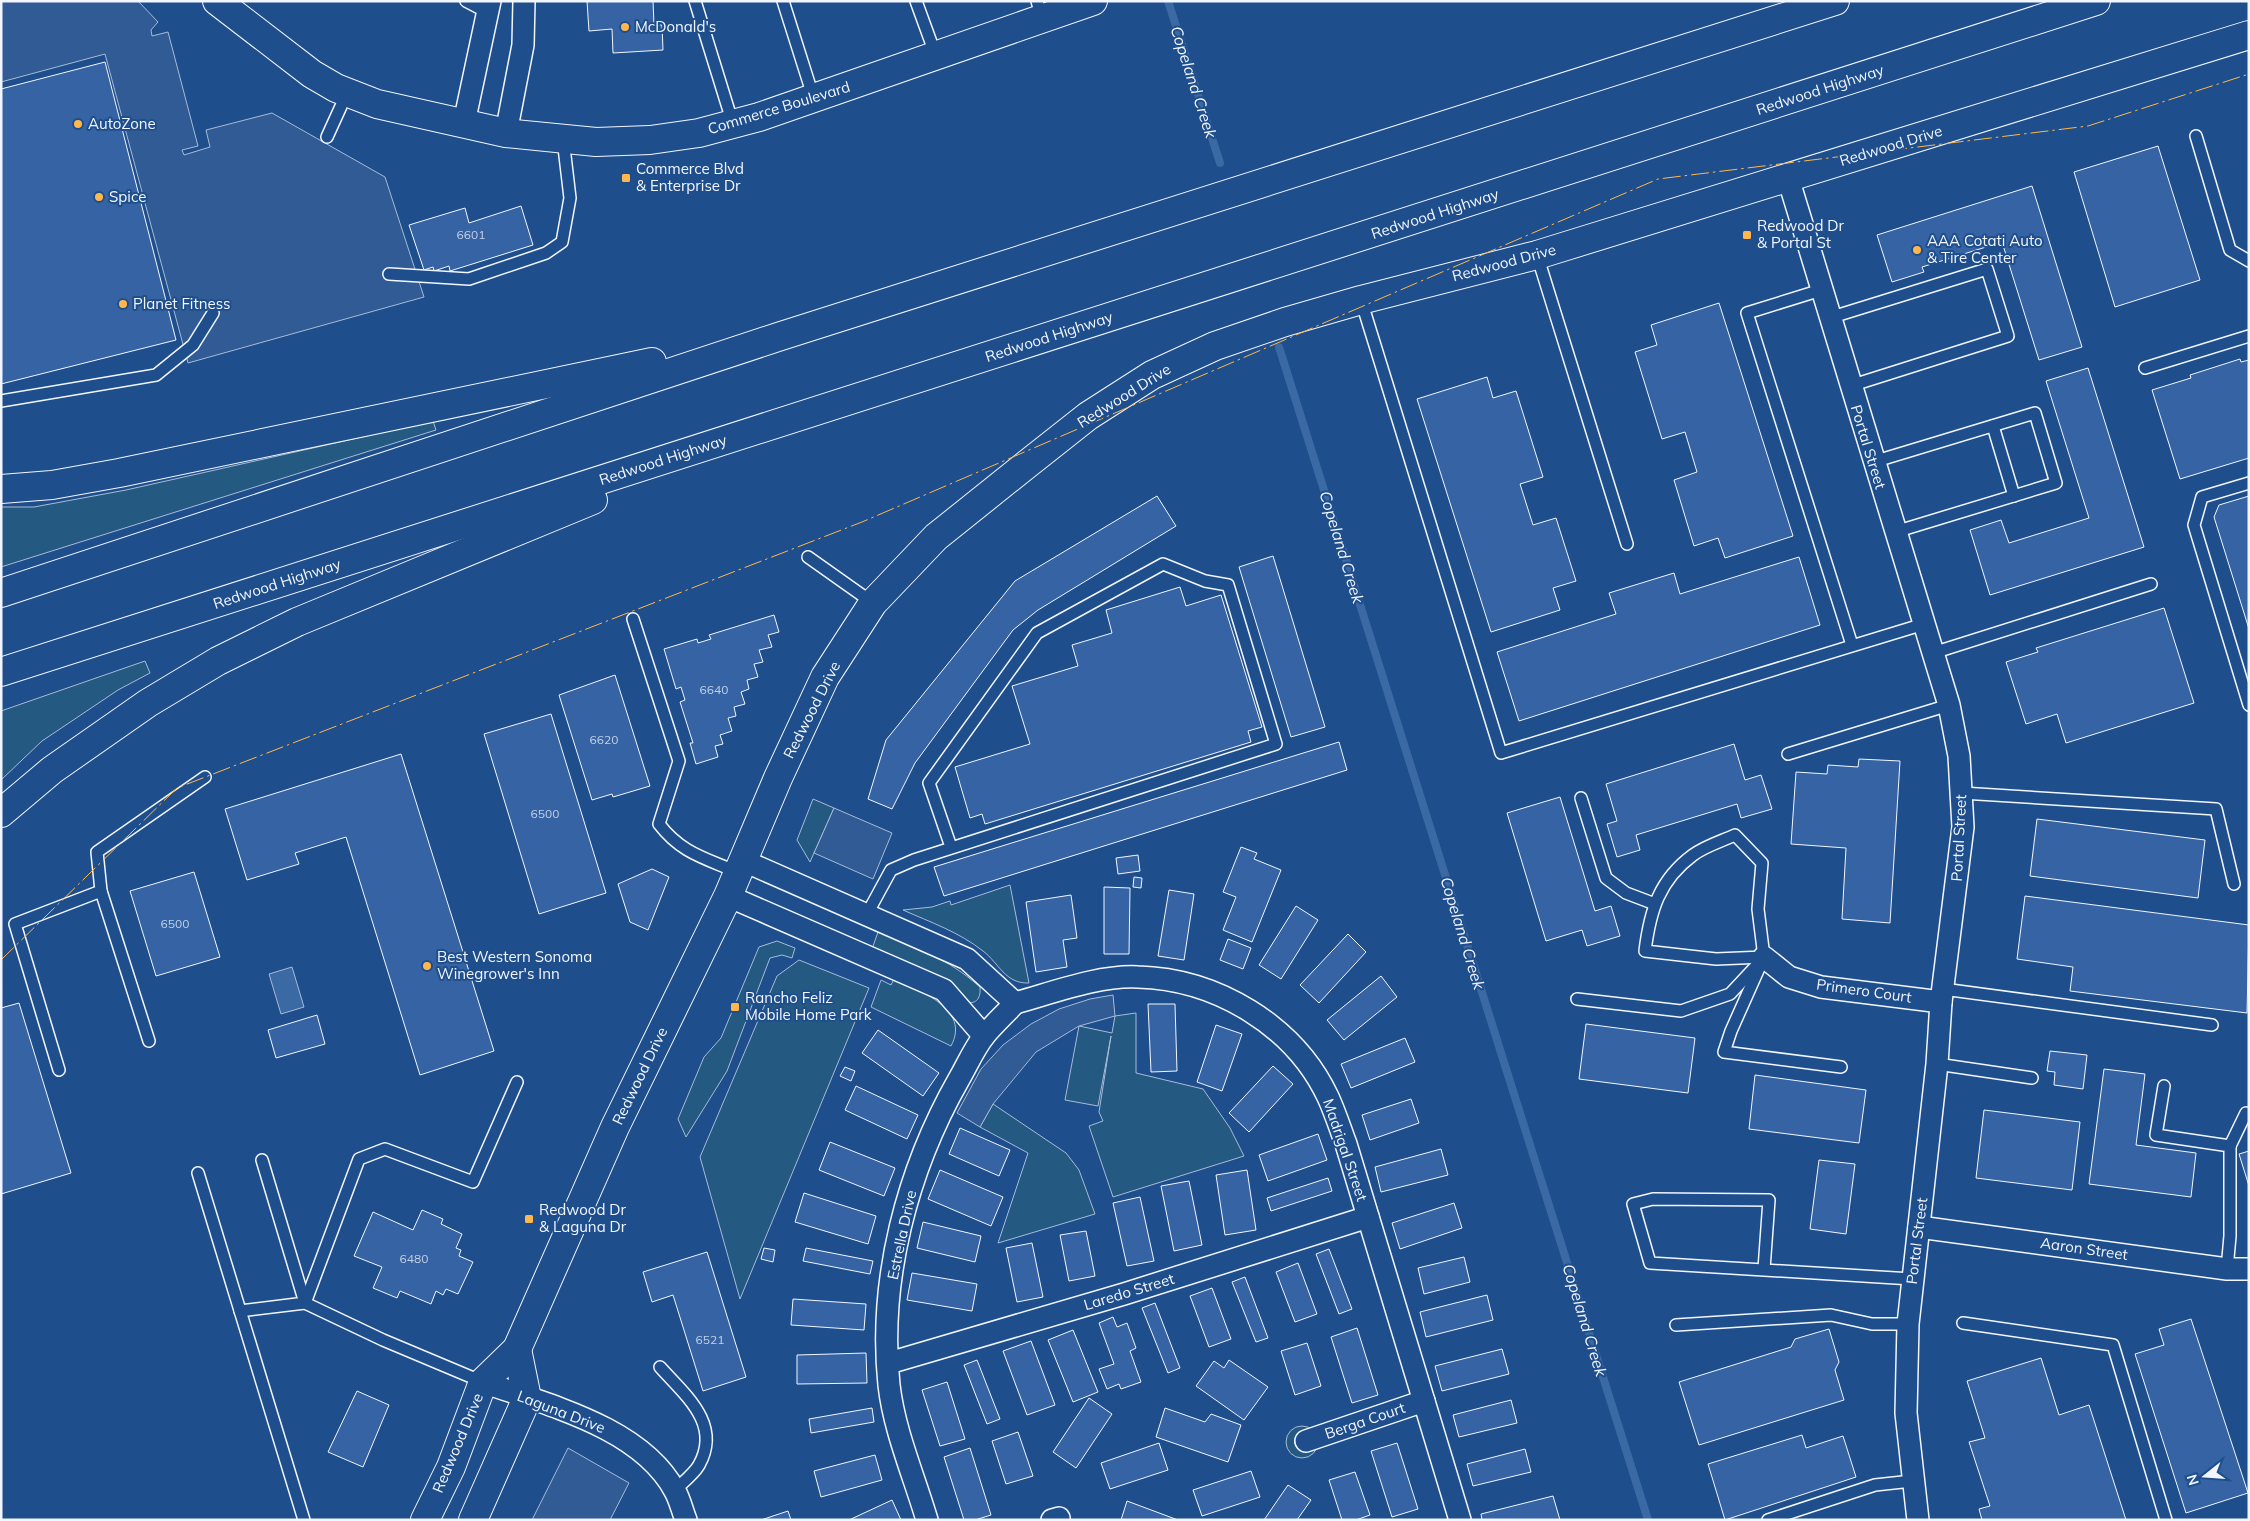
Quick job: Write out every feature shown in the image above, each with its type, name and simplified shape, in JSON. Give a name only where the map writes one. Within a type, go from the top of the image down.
[{"type":"main road","name":"Commerce Boulevard","points":[[217,1],[312,74],[347,92],[377,104],[506,133],[596,142],[650,140],[699,133],[733,124],[814,99],[936,56],[1039,10],[1093,1]]},
{"type":"main road","points":[[1,593],[781,336],[1835,1]]},
{"type":"main road","name":"Redwood Highway","points":[[1,672],[1330,248],[2096,1]]},
{"type":"main road","name":"Redwood Drive","points":[[425,1520],[451,1467],[483,1382],[517,1349],[615,1127],[736,876],[825,677],[873,603],[936,537],[1088,416],[1152,375],[1231,341],[1285,322],[1361,300],[1537,255],[2249,35]]},
{"type":"main road","points":[[1,489],[52,485],[119,473],[781,336]]},
{"type":"main road","points":[[1,813],[59,765],[148,703],[218,661],[297,622],[773,425]]},
{"type":"main road","points":[[474,1520],[527,1398],[517,1349]]},
{"type":"street","points":[[506,133],[522,45],[524,1]]},
{"type":"street","points":[[464,123],[489,7]]},
{"type":"street","name":"Portal Street","points":[[1788,178],[1873,462],[1949,704],[1959,756],[1962,793],[1960,861],[1942,995],[1937,1064],[1908,1324],[1906,1413],[1912,1481],[1918,1520]]},
{"type":"street","points":[[736,876],[866,914],[967,959],[1015,1003]]},
{"type":"street","points":[[736,876],[944,990],[984,1036]]},
{"type":"street","name":"Primero Court","points":[[1764,957],[1789,977],[1821,987],[1942,995]]},
{"type":"street","name":"Madrigal Street","points":[[1015,1003],[1109,979],[1137,977],[1189,983],[1233,1001],[1272,1025],[1300,1055],[1327,1096],[1348,1150],[1460,1520]]},
{"type":"street","name":"Estrella Drive","points":[[927,1520],[894,1411],[889,1384],[888,1319],[893,1262],[905,1206],[935,1122],[984,1036],[1015,1003]]},
{"type":"street","name":"Laredo Street","points":[[889,1363],[1124,1294],[1368,1217]]},
{"type":"street","name":"Aaron Street","points":[[1919,1227],[2243,1271]]},
{"type":"street","name":"Laguna Drive","points":[[483,1382],[594,1422],[634,1444],[675,1490],[686,1520]]},
{"type":"street","name":"Berga Court","points":[[1306,1441],[1424,1401]]},
{"type":"lane","points":[[466,1],[489,7]]},
{"type":"lane","points":[[695,1],[733,124]]},
{"type":"lane","points":[[783,1],[814,99]]},
{"type":"lane","points":[[916,1],[936,56]]},
{"type":"lane","points":[[327,137],[347,92]]},
{"type":"lane","points":[[2196,136],[2230,250],[2249,261]]},
{"type":"lane","points":[[389,274],[469,279],[546,253],[562,242],[570,198],[563,139]]},
{"type":"lane","points":[[1537,255],[1627,544]]},
{"type":"lane","points":[[1829,318],[1987,269],[2008,336],[1850,386]]},
{"type":"lane","points":[[1821,290],[1747,313],[1852,645]]},
{"type":"lane","points":[[1361,300],[1501,753],[1924,624]]},
{"type":"lane","points":[[1,402],[156,374],[193,345],[213,313]]},
{"type":"lane","points":[[2145,368],[2249,336]]},
{"type":"lane","points":[[1873,462],[2035,413],[2056,483],[1895,532]]},
{"type":"lane","points":[[1993,426],[2014,496]]},
{"type":"lane","points":[[2249,483],[2202,497],[2194,524],[2249,705]]},
{"type":"lane","points":[[808,557],[873,603]]},
{"type":"lane","points":[[866,914],[891,870],[951,847],[1276,744],[1228,585],[1204,581],[1163,564],[1038,633],[929,783],[951,847]]},
{"type":"lane","points":[[1933,653],[2151,584]]},
{"type":"lane","points":[[633,619],[679,761],[659,824],[671,840],[736,876]]},
{"type":"lane","points":[[1788,754],[1949,704]]},
{"type":"lane","points":[[149,1041],[101,891],[97,852],[205,777]]},
{"type":"lane","points":[[1962,793],[2216,809],[2234,884]]},
{"type":"lane","points":[[1581,798],[1606,878],[1626,893],[1655,904]]},
{"type":"lane","points":[[1764,957],[1716,959],[1645,950],[1649,918],[1664,883],[1694,854],[1735,835],[1762,863],[1758,909],[1764,957],[1731,1031],[1724,1052],[1841,1067]]},
{"type":"lane","points":[[59,1070],[15,924],[101,891]]},
{"type":"lane","points":[[1578,999],[1681,1011],[1730,994],[1764,957]]},
{"type":"lane","points":[[1942,995],[2212,1025]]},
{"type":"lane","points":[[1937,1064],[2032,1078]]},
{"type":"lane","points":[[305,1303],[358,1159],[385,1149],[473,1182],[517,1082]]},
{"type":"lane","points":[[2164,1086],[2156,1135],[2230,1146]]},
{"type":"lane","points":[[2243,1271],[2230,1236],[2230,1146],[2246,1113]]},
{"type":"lane","points":[[262,1160],[305,1303]]},
{"type":"lane","points":[[198,1173],[304,1520]]},
{"type":"lane","points":[[1764,1269],[1769,1200],[1653,1199],[1632,1204],[1650,1263],[1912,1279]]},
{"type":"lane","points":[[240,1311],[305,1303],[383,1340],[483,1382]]},
{"type":"lane","points":[[1676,1325],[1831,1316],[1872,1324],[1908,1324]]},
{"type":"lane","points":[[1963,1323],[2113,1345],[2166,1520]]},
{"type":"lane","points":[[660,1366],[700,1411],[708,1442],[699,1466],[675,1490]]},
{"type":"lane","points":[[1768,1520],[1875,1485],[1912,1481]]},
{"type":"shaded area","points":[[1,1],[138,1],[158,22],[151,30],[152,36],[168,32],[198,146],[182,150],[184,155],[210,147],[206,130],[272,113],[385,177],[424,297],[188,363],[105,54],[1,82]]},
{"type":"shaded area","points":[[433,421],[436,430],[1,567],[1,507],[34,507],[126,490]]},
{"type":"shaded area","points":[[145,661],[150,673],[118,690],[42,741],[1,780],[1,711]]},
{"type":"shaded area","points":[[813,799],[834,808],[810,862],[797,840]]},
{"type":"shaded area","points":[[834,808],[892,833],[873,879],[814,853]]},
{"type":"shaded area","points":[[1010,885],[1029,983],[1014,980],[1008,976],[989,956],[964,938],[903,910],[932,907],[950,901],[951,905]]},
{"type":"shaded area","points":[[878,932],[932,955],[956,968],[980,987],[978,999],[970,1003],[966,1002],[872,949]]},
{"type":"shaded area","points":[[777,941],[795,948],[792,958],[782,955],[770,958],[727,1071],[686,1137],[678,1119],[704,1057],[721,1038],[759,947]]},
{"type":"shaded area","points":[[799,960],[869,988],[740,1299],[700,1157],[777,976]]},
{"type":"shaded area","points":[[292,967],[304,1007],[281,1014],[269,974]]},
{"type":"shaded area","points":[[894,979],[929,996],[949,1012],[954,1022],[955,1033],[951,1046],[871,1007],[881,980],[891,985]]},
{"type":"shaded area","points":[[1113,995],[1115,1016],[1079,1026],[1036,1052],[993,1104],[980,1127],[957,1113],[981,1069],[1003,1045],[1031,1024],[1059,1009],[1090,999]]},
{"type":"shaded area","points":[[1136,1013],[1136,1073],[1203,1089],[1230,1128],[1244,1156],[1113,1197],[1089,1126],[1103,1121],[1099,1112],[1111,1036],[1098,1106],[1065,1100],[1079,1026],[1112,1033],[1115,1016]]},
{"type":"shaded area","points":[[993,1104],[1066,1153],[1079,1170],[1095,1214],[998,1243],[1028,1153],[980,1127]]},
{"type":"shaded area","points":[[1302,1426],[1314,1430],[1318,1442],[1314,1454],[1302,1458],[1290,1454],[1286,1442],[1290,1430]]},
{"type":"shaded area","points":[[568,1448],[629,1483],[610,1520],[532,1520]]},
{"type":"building","name":"McDonald's","points":[[587,1],[653,1],[654,25],[662,25],[663,50],[613,53],[612,29],[589,31]]},
{"type":"building","points":[[105,62],[176,340],[1,384],[1,89]]},
{"type":"building","points":[[2158,146],[2200,280],[2115,307],[2074,172]]},
{"type":"building","points":[[2032,186],[2082,347],[2039,360],[2002,242],[1922,267],[1924,272],[1892,282],[1877,235]]},
{"type":"building","points":[[521,206],[533,245],[450,271],[449,266],[434,271],[433,267],[424,270],[409,225],[465,208],[469,223]]},
{"type":"building","points":[[1719,303],[1793,536],[1725,558],[1718,538],[1694,546],[1674,480],[1697,472],[1685,432],[1662,439],[1635,352],[1657,345],[1651,325]]},
{"type":"building","points":[[2240,359],[2241,362],[2249,360],[2249,458],[2180,479],[2152,390],[2191,378],[2190,375]]},
{"type":"building","points":[[2088,368],[2144,547],[1990,595],[1970,530],[2001,520],[2009,543],[2089,518],[2046,381]]},
{"type":"building","points":[[1487,377],[1493,398],[1516,391],[1543,477],[1520,484],[1533,525],[1556,518],[1576,581],[1553,588],[1560,610],[1491,632],[1417,399]]},
{"type":"building","points":[[1157,496],[1176,526],[1038,610],[1013,630],[915,763],[892,809],[868,799],[886,740],[1015,581]]},
{"type":"building","points":[[2249,496],[2249,629],[2214,517],[2219,505]]},
{"type":"building","points":[[1273,556],[1325,727],[1291,737],[1239,567]]},
{"type":"building","points":[[1799,557],[1820,625],[1519,721],[1497,652],[1616,614],[1609,593],[1674,573],[1680,594]]},
{"type":"building","points":[[1180,587],[1186,606],[1221,595],[1262,727],[1248,731],[1251,742],[985,824],[982,814],[970,818],[955,767],[1030,744],[1012,686],[1078,666],[1072,645],[1112,633],[1106,610]]},
{"type":"building","points":[[2164,608],[2194,703],[2066,743],[2057,714],[2026,724],[2006,662],[2038,652],[2036,648]]},
{"type":"building","points":[[774,615],[779,632],[768,635],[772,647],[759,650],[763,662],[754,664],[758,677],[747,680],[749,689],[741,692],[745,704],[734,707],[736,716],[728,718],[732,731],[720,735],[723,744],[715,746],[718,757],[696,764],[690,743],[693,743],[680,702],[685,700],[681,687],[676,689],[664,649],[697,639],[698,643],[711,639],[709,635]]},
{"type":"building","points":[[615,675],[650,786],[613,797],[612,794],[592,800],[559,695]]},
{"type":"building","name":"Best Western Sonoma Winegrower's Inn","points":[[551,714],[606,893],[539,914],[484,734]]},
{"type":"building","points":[[1339,742],[1347,770],[944,896],[934,867]]},
{"type":"building","points":[[1734,744],[1745,780],[1761,775],[1772,809],[1741,818],[1737,804],[1636,835],[1640,850],[1617,857],[1607,824],[1617,821],[1606,784]]},
{"type":"building","name":"Best Western Sonoma Winegrower's Inn","points":[[401,754],[494,1051],[420,1075],[346,837],[295,853],[299,864],[247,880],[225,809]]},
{"type":"building","points":[[1859,759],[1900,761],[1890,923],[1842,919],[1846,848],[1791,844],[1796,772],[1827,774],[1828,765],[1858,767]]},
{"type":"building","points":[[1560,797],[1595,911],[1611,906],[1620,936],[1587,946],[1582,930],[1546,941],[1507,813]]},
{"type":"building","points":[[2037,819],[2205,840],[2198,898],[2030,876]]},
{"type":"building","points":[[1241,847],[1257,853],[1254,859],[1281,870],[1252,942],[1223,930],[1236,897],[1223,892]]},
{"type":"building","points":[[1138,855],[1140,871],[1118,874],[1116,858]]},
{"type":"building","points":[[652,869],[669,877],[648,930],[630,922],[618,884]]},
{"type":"building","points":[[194,872],[220,957],[156,976],[130,891]]},
{"type":"building","points":[[1134,877],[1142,878],[1141,888],[1133,887]]},
{"type":"building","points":[[1104,887],[1130,888],[1129,954],[1104,954]]},
{"type":"building","points":[[1169,890],[1194,894],[1184,960],[1158,956]]},
{"type":"building","points":[[1071,895],[1077,938],[1063,940],[1067,967],[1036,972],[1026,902]]},
{"type":"building","points":[[2025,896],[2249,925],[2247,1013],[2070,991],[2073,967],[2017,959]]},
{"type":"building","points":[[1296,906],[1318,920],[1281,979],[1259,965]]},
{"type":"building","points":[[1348,934],[1366,952],[1319,1003],[1300,985]]},
{"type":"building","points":[[1228,939],[1251,948],[1243,969],[1220,960]]},
{"type":"building","points":[[1381,976],[1397,997],[1344,1040],[1327,1020]]},
{"type":"building","points":[[19,1003],[71,1173],[1,1194],[1,1008]]},
{"type":"building","points":[[1148,1004],[1175,1004],[1177,1071],[1151,1072]]},
{"type":"building","points":[[317,1015],[325,1044],[276,1058],[268,1030]]},
{"type":"building","points":[[1586,1024],[1695,1038],[1688,1093],[1579,1079]]},
{"type":"building","points":[[1216,1025],[1242,1034],[1222,1091],[1197,1082]]},
{"type":"building","points":[[878,1030],[939,1073],[923,1096],[862,1053]]},
{"type":"building","points":[[1405,1038],[1415,1062],[1351,1088],[1341,1064]]},
{"type":"building","points":[[2050,1051],[2087,1055],[2083,1089],[2054,1085],[2055,1072],[2047,1071]]},
{"type":"building","points":[[1273,1066],[1293,1084],[1249,1132],[1229,1113]]},
{"type":"building","points":[[845,1067],[855,1071],[851,1081],[840,1076]]},
{"type":"building","points":[[2104,1069],[2145,1074],[2136,1145],[2196,1153],[2191,1197],[2089,1184]]},
{"type":"building","points":[[1755,1075],[1866,1090],[1859,1143],[1749,1129]]},
{"type":"building","points":[[856,1086],[918,1115],[907,1139],[845,1110]]},
{"type":"building","points":[[1411,1099],[1419,1123],[1370,1140],[1362,1115]]},
{"type":"building","points":[[1984,1110],[2080,1122],[2072,1190],[1976,1178]]},
{"type":"building","points":[[960,1128],[1010,1150],[999,1176],[949,1154]]},
{"type":"building","points":[[1318,1134],[1327,1160],[1268,1181],[1259,1155]]},
{"type":"building","points":[[830,1142],[895,1168],[884,1196],[819,1170]]},
{"type":"building","points":[[1441,1149],[1448,1175],[1381,1192],[1375,1167]]},
{"type":"building","points":[[2249,1151],[2249,1186],[2239,1154]]},
{"type":"building","points":[[1819,1160],[1855,1164],[1846,1234],[1810,1229]]},
{"type":"building","points":[[940,1170],[1003,1197],[991,1226],[928,1199]]},
{"type":"building","points":[[1247,1170],[1256,1230],[1225,1235],[1216,1175]]},
{"type":"building","points":[[1328,1178],[1332,1191],[1271,1211],[1267,1198]]},
{"type":"building","points":[[1189,1181],[1202,1245],[1174,1251],[1161,1186]]},
{"type":"building","points":[[804,1193],[876,1216],[868,1244],[795,1222]]},
{"type":"building","points":[[1140,1197],[1154,1261],[1127,1266],[1113,1203]]},
{"type":"building","points":[[1454,1203],[1462,1228],[1400,1249],[1392,1223]]},
{"type":"building","points":[[422,1210],[443,1219],[441,1224],[462,1234],[456,1248],[461,1250],[459,1256],[473,1262],[458,1294],[446,1289],[443,1295],[436,1291],[431,1304],[400,1291],[397,1298],[373,1288],[382,1267],[354,1256],[373,1212],[413,1230]]},
{"type":"building","points":[[923,1222],[981,1236],[975,1262],[917,1248]]},
{"type":"building","points":[[1086,1231],[1095,1276],[1069,1281],[1060,1235]]},
{"type":"building","points":[[1032,1243],[1043,1297],[1017,1302],[1006,1248]]},
{"type":"building","points":[[764,1248],[775,1250],[773,1262],[761,1259]]},
{"type":"building","points":[[806,1248],[873,1261],[870,1274],[803,1261]]},
{"type":"building","points":[[1329,1249],[1352,1309],[1339,1314],[1316,1254]]},
{"type":"building","points":[[707,1252],[746,1377],[703,1391],[673,1295],[652,1302],[643,1272]]},
{"type":"building","points":[[1464,1257],[1470,1282],[1424,1294],[1418,1268]]},
{"type":"building","points":[[1298,1263],[1317,1314],[1295,1322],[1276,1272]]},
{"type":"building","points":[[912,1273],[977,1284],[972,1311],[907,1300]]},
{"type":"building","points":[[1245,1277],[1268,1338],[1256,1342],[1232,1282]]},
{"type":"building","points":[[1212,1288],[1231,1339],[1209,1347],[1190,1296]]},
{"type":"building","points":[[1487,1295],[1493,1320],[1426,1337],[1420,1312]]},
{"type":"building","points":[[793,1299],[866,1304],[864,1330],[791,1325]]},
{"type":"building","points":[[1155,1303],[1180,1368],[1168,1373],[1142,1308]]},
{"type":"building","points":[[1113,1317],[1117,1327],[1127,1323],[1136,1348],[1130,1351],[1141,1382],[1121,1389],[1119,1384],[1107,1389],[1099,1369],[1114,1364],[1099,1323]]},
{"type":"building","points":[[2191,1319],[2248,1493],[2186,1513],[2135,1354],[2164,1345],[2159,1329]]},
{"type":"building","points":[[1357,1328],[1378,1395],[1352,1403],[1331,1337]]},
{"type":"building","points":[[1829,1329],[1839,1362],[1835,1370],[1844,1400],[1699,1445],[1679,1382],[1791,1347],[1795,1339]]},
{"type":"building","points":[[1073,1330],[1098,1392],[1073,1402],[1048,1340]]},
{"type":"building","points":[[1031,1341],[1055,1405],[1027,1415],[1003,1351]]},
{"type":"building","points":[[1307,1343],[1321,1386],[1295,1395],[1281,1351]]},
{"type":"building","points":[[1502,1349],[1509,1374],[1442,1391],[1435,1366]]},
{"type":"building","points":[[866,1353],[867,1383],[797,1384],[797,1355]]},
{"type":"building","points":[[2041,1358],[2059,1415],[2089,1405],[2126,1520],[1982,1520],[1979,1509],[1990,1506],[1969,1442],[1985,1438],[1967,1381]]},
{"type":"building","points":[[977,1360],[1000,1419],[987,1424],[964,1365]]},
{"type":"building","points":[[1229,1360],[1268,1387],[1244,1420],[1196,1386],[1214,1361],[1224,1368]]},
{"type":"building","points":[[947,1382],[965,1439],[940,1446],[922,1390]]},
{"type":"building","points":[[357,1391],[389,1405],[363,1467],[328,1452]]},
{"type":"building","points":[[1089,1398],[1112,1414],[1076,1468],[1053,1452]]},
{"type":"building","points":[[1511,1400],[1517,1423],[1459,1437],[1453,1415]]},
{"type":"building","points":[[872,1408],[874,1422],[811,1433],[809,1419]]},
{"type":"building","points":[[1165,1408],[1205,1422],[1211,1414],[1241,1425],[1228,1462],[1156,1437]]},
{"type":"building","points":[[1018,1432],[1033,1476],[1006,1484],[992,1441]]},
{"type":"building","points":[[1802,1435],[1806,1448],[1843,1436],[1856,1477],[1725,1520],[1708,1464]]},
{"type":"building","points":[[1159,1443],[1168,1470],[1110,1489],[1101,1463]]},
{"type":"building","points":[[1397,1443],[1418,1509],[1392,1517],[1371,1451]]},
{"type":"building","points":[[970,1448],[991,1515],[975,1520],[964,1520],[944,1457]]},
{"type":"building","points":[[1525,1449],[1531,1472],[1473,1486],[1467,1464]]},
{"type":"building","points":[[875,1455],[882,1480],[821,1497],[814,1471]]},
{"type":"building","points":[[1251,1471],[1260,1497],[1202,1516],[1193,1490]]},
{"type":"building","points":[[1355,1472],[1370,1515],[1356,1520],[1342,1520],[1329,1480]]},
{"type":"building","points":[[1288,1485],[1311,1500],[1297,1520],[1264,1520]]},
{"type":"building","points":[[1553,1496],[1560,1520],[1482,1520],[1481,1514]]},
{"type":"building","points":[[892,1500],[901,1520],[849,1520]]},
{"type":"building","points":[[1127,1501],[1178,1520],[1121,1520]]},
{"type":"building","points":[[788,1511],[791,1520],[761,1520]]},
{"type":"waterway","name":"Copeland Creek","points":[[1168,1],[1220,163]]},
{"type":"waterway","name":"Copeland Creek","points":[[1279,347],[1648,1520]]},
{"type":"power","points":[[1,960],[177,788],[862,522],[1658,179],[2088,126],[2249,74]]},
{"type":"place","name":"McDonald's","points":[[625,27]]},
{"type":"place","name":"AutoZone","points":[[78,124]]},
{"type":"place","name":"Commerce Blvd & Enterprise Dr","points":[[626,178]]},
{"type":"place","name":"Spice","points":[[99,197]]},
{"type":"place","name":"Redwood Dr & Portal St","points":[[1747,235]]},
{"type":"place","name":"AAA Cotati Auto & Tire Center","points":[[1917,250]]},
{"type":"place","name":"Planet Fitness","points":[[123,304]]},
{"type":"place","name":"Best Western Sonoma Winegrower's Inn","points":[[427,966]]},
{"type":"place","name":"Rancho Feliz Mobile Home Park","points":[[735,1007]]},
{"type":"place","name":"Redwood Dr & Laguna Dr","points":[[529,1219]]}]
